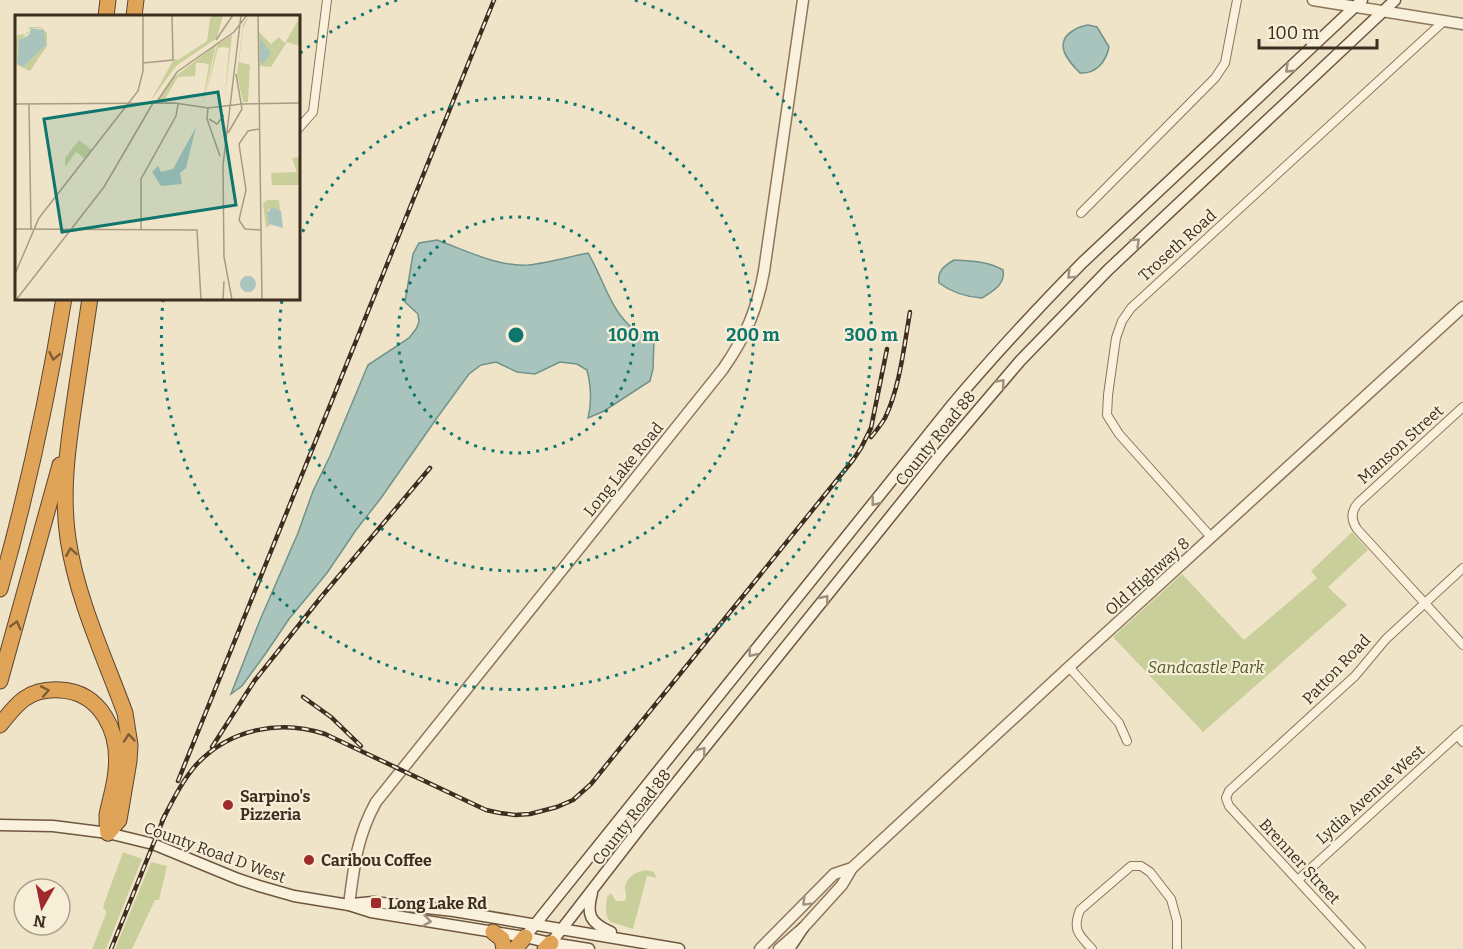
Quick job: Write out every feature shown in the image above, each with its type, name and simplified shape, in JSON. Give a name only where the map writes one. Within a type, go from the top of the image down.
[{"type":"highway","points":[[106,15],[108,0]]},
{"type":"highway","points":[[134,15],[136,0]]},
{"type":"highway","points":[[0,589],[42,419],[64,300]]},
{"type":"highway","points":[[90,300],[66,455],[65,513],[80,592],[125,713],[130,745],[119,820],[108,833]]},
{"type":"highway","points":[[0,553],[42,419]]},
{"type":"highway","points":[[0,681],[71,424]]},
{"type":"highway","points":[[0,725],[15,706],[31,694],[52,689],[74,692],[91,701],[104,713],[117,753],[115,778],[107,816],[108,833]]},
{"type":"highway","points":[[494,932],[502,939],[504,949]]},
{"type":"main road","name":"Long Lake Road","points":[[349,905],[357,847],[376,802],[738,348],[760,292],[764,271],[802,0]]},
{"type":"main road","points":[[1313,0],[1358,3],[1383,11],[1463,24]]},
{"type":"main road","name":"County Road 88","points":[[548,946],[940,455],[1020,361],[1108,270],[1395,0]]},
{"type":"main road","name":"County Road 88","points":[[520,943],[987,363],[1082,263],[1358,3]]},
{"type":"main road","name":"Old Highway 8","points":[[779,949],[803,928],[842,885],[852,868],[1211,537],[1461,313]]},
{"type":"main road","name":"County Road D West","points":[[0,825],[59,826],[108,833],[153,844],[259,886],[294,896],[349,905],[371,912],[494,932],[520,943],[590,949]]},
{"type":"main road","name":"Old Highway 8","points":[[760,949],[834,874],[852,868]]},
{"type":"main road","points":[[594,888],[590,904],[591,919],[599,927],[621,938]]},
{"type":"main road","name":"County Road D West","points":[[349,905],[373,902],[454,911],[679,949]]},
{"type":"main road","points":[[789,949],[803,928]]},
{"type":"street","points":[[300,127],[313,112],[327,0]]},
{"type":"street","points":[[1082,213],[1222,69],[1237,0]]},
{"type":"street","name":"Troseth Road","points":[[1211,537],[1119,434],[1107,415],[1116,338],[1122,321],[1131,308],[1444,21]]},
{"type":"street","name":"Manson Street","points":[[1425,603],[1357,529],[1352,518],[1353,512],[1358,503],[1463,407]]},
{"type":"street","name":"Patton Road","points":[[1229,791],[1350,681],[1386,639],[1463,568]]},
{"type":"street","points":[[1425,603],[1463,645]]},
{"type":"street","points":[[1069,667],[1119,723],[1127,741]]},
{"type":"street","name":"Lydia Avenue West","points":[[1298,880],[1461,736]]},
{"type":"street","name":"Brenner Street","points":[[1229,791],[1226,798],[1229,806],[1361,949]]},
{"type":"street","points":[[1092,949],[1076,928],[1080,910],[1131,866],[1140,866],[1150,872],[1171,899],[1177,921],[1177,949]]},
{"type":"green space","name":"Sandcastle Park","points":[[1352,532],[1368,550],[1328,587],[1347,605],[1203,732],[1113,637],[1182,574],[1244,640],[1317,578],[1311,571]]},
{"type":"green space","points":[[123,852],[142,859],[106,949],[92,949],[106,914],[104,904]]},
{"type":"green space","points":[[151,862],[167,866],[159,900],[155,900],[132,949],[115,949]]},
{"type":"green space","points":[[646,870],[654,872],[657,878],[647,876],[633,929],[611,922],[606,914],[607,897],[611,893],[616,901],[625,901],[625,886],[628,879]]},
{"type":"water","points":[[1088,25],[1097,27],[1109,47],[1099,66],[1086,73],[1080,73],[1067,58],[1063,46],[1067,35]]},
{"type":"water","points":[[437,240],[482,257],[517,265],[543,263],[588,253],[622,317],[635,330],[654,340],[653,369],[650,381],[604,411],[588,418],[590,388],[587,370],[577,364],[560,362],[535,374],[517,372],[496,362],[481,365],[469,374],[327,573],[289,619],[242,686],[231,694],[298,533],[313,491],[368,365],[409,338],[416,329],[419,322],[418,314],[405,302],[413,254],[419,243]]},
{"type":"water","points":[[954,260],[979,262],[997,267],[1003,270],[1003,279],[998,287],[982,298],[954,291],[939,283],[939,275],[947,264]]},
{"type":"railway","points":[[178,781],[494,0]]},
{"type":"railway","points":[[871,437],[885,418],[890,406],[901,366],[910,312]]},
{"type":"railway","points":[[162,821],[186,778],[209,753],[239,735],[256,730],[290,727],[325,734],[486,810],[515,815],[530,814],[573,800],[591,784],[853,460],[871,428],[887,349]]},
{"type":"railway","points":[[212,747],[255,680],[322,596],[430,468]]},
{"type":"railway","points":[[303,697],[331,717],[361,746]]},
{"type":"railway","points":[[111,949],[165,815]]},
{"type":"place","name":"Sarpino's Pizzeria","points":[[228,805]]},
{"type":"place","name":"Caribou Coffee","points":[[309,860]]},
{"type":"place","name":"Long Lake Rd","points":[[376,903]]}]
